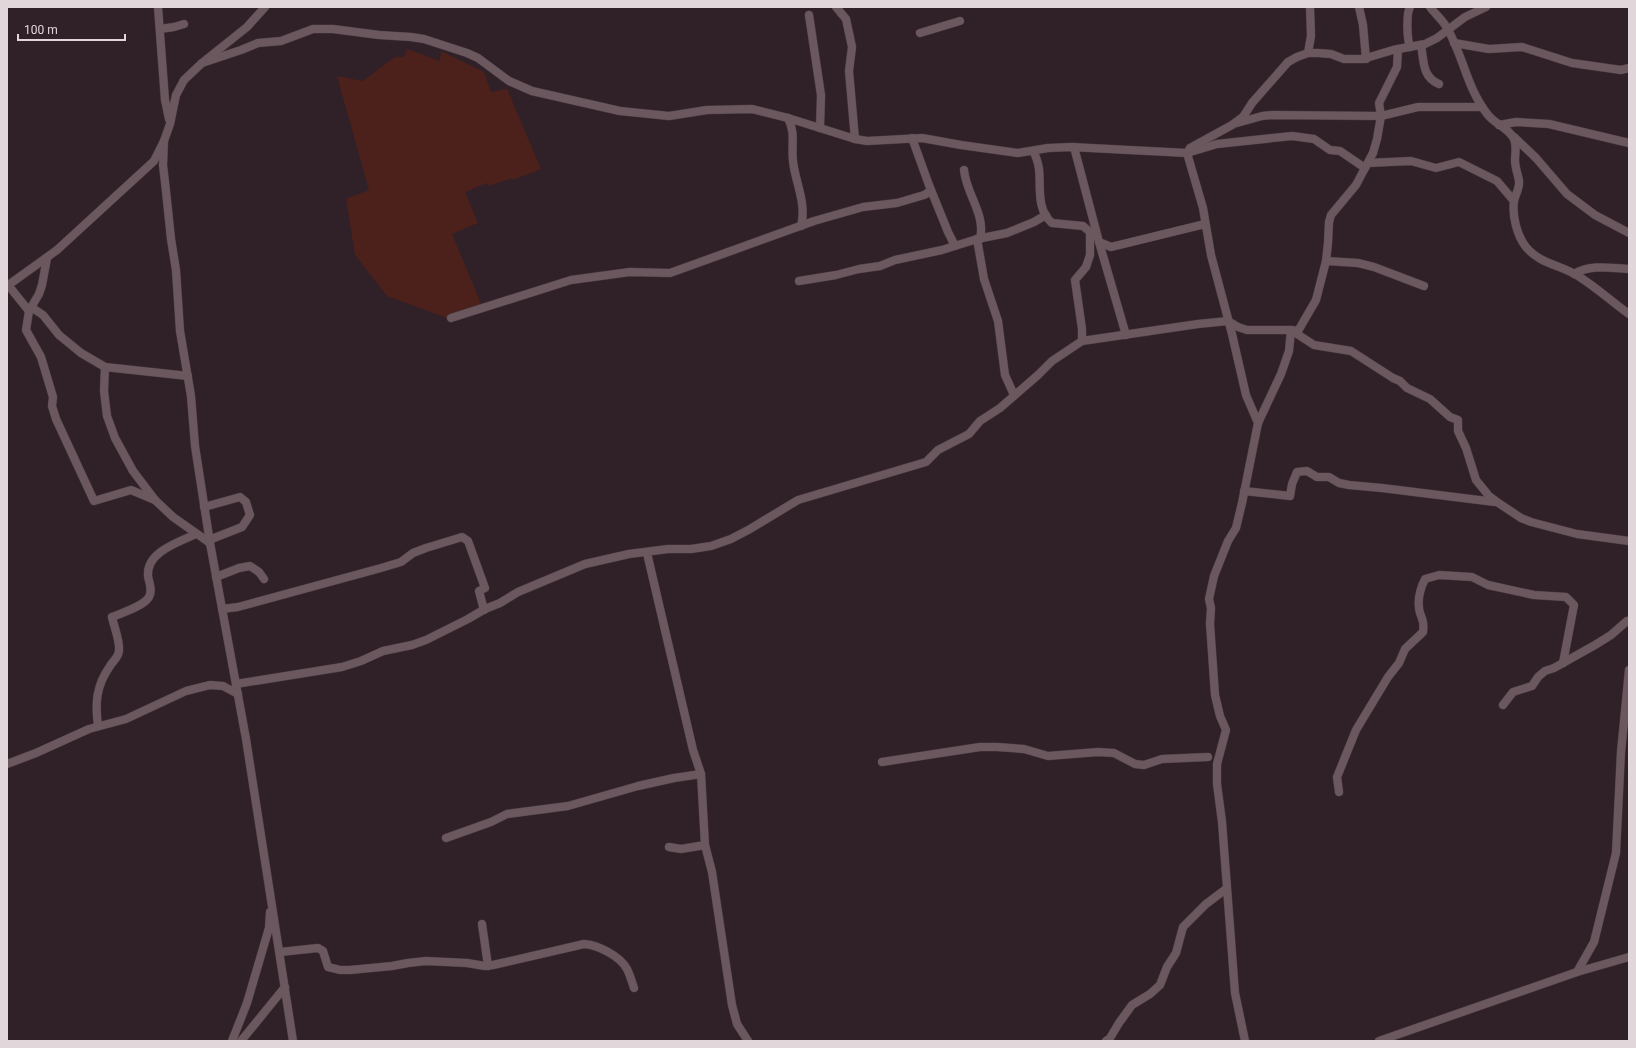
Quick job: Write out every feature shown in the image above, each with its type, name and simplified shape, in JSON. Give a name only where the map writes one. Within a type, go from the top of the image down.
[{"type":"street","points":[[158,7],[165,100],[170,124]]},
{"type":"street","points":[[188,376],[105,367],[81,353],[59,335],[43,315],[30,309],[7,286],[47,258],[154,161],[164,141],[170,124],[176,95],[180,86],[202,63],[247,27],[265,7]]},
{"type":"street","points":[[836,7],[846,19],[852,48],[849,71],[855,139]]},
{"type":"street","points":[[1308,53],[1311,36],[1310,7]]},
{"type":"street","points":[[1359,7],[1363,25],[1366,59]]},
{"type":"street","points":[[1410,7],[1407,14],[1407,37],[1410,47]]},
{"type":"street","points":[[1430,7],[1448,29],[1471,88],[1489,117],[1536,158],[1567,194],[1595,215],[1629,233]]},
{"type":"street","points":[[1232,125],[1243,116],[1252,103],[1288,62],[1308,53],[1324,53],[1344,59],[1366,59],[1398,49],[1421,45],[1437,38],[1465,17],[1486,7]]},
{"type":"street","points":[[809,15],[821,95],[820,128]]},
{"type":"street","points":[[920,33],[960,21]]},
{"type":"street","points":[[160,29],[184,24]]},
{"type":"street","points":[[202,63],[258,43],[281,41],[313,29],[334,29],[379,36],[411,37],[424,39],[467,53],[478,58],[509,81],[532,91],[620,111],[669,116],[707,110],[744,108],[788,118],[855,139],[867,141],[922,138],[1010,152],[1074,147],[1187,153],[1217,144],[1292,136],[1314,139],[1330,150],[1340,151],[1366,166],[1411,161],[1436,168],[1458,162],[1497,181],[1514,201]]},
{"type":"street","points":[[1454,43],[1489,49],[1522,47],[1572,63],[1621,70],[1629,68]]},
{"type":"street","points":[[1421,45],[1427,75],[1431,80],[1439,84]]},
{"type":"street","points":[[236,684],[348,665],[384,651],[412,645],[468,620],[518,592],[585,564],[608,558],[668,549],[691,549],[711,546],[731,539],[750,529],[798,500],[926,462],[938,450],[969,434],[980,421],[1000,408],[1052,361],[1082,341],[1228,321],[1247,330],[1298,330],[1316,300],[1326,261],[1329,222],[1331,215],[1356,185],[1373,153],[1381,116],[1379,103],[1384,91],[1396,72],[1398,49]]},
{"type":"street","points":[[1258,423],[1246,395],[1218,282],[1209,244],[1208,229],[1205,224],[1203,208],[1187,153],[1190,148],[1232,125],[1251,118],[1273,115],[1381,116],[1418,107],[1482,107]]},
{"type":"street","points":[[788,118],[793,133],[793,162],[799,185],[803,211],[801,226]]},
{"type":"street","points":[[1499,125],[1516,122],[1549,124],[1629,143]]},
{"type":"street","points":[[1512,136],[1516,145],[1515,163],[1519,183],[1514,201],[1516,224],[1518,233],[1525,246],[1533,255],[1543,261],[1574,274],[1629,314]]},
{"type":"street","points":[[1619,140],[1629,136]]},
{"type":"street","points":[[912,138],[931,191],[955,246]]},
{"type":"street","points":[[164,141],[163,165],[176,270],[180,330],[188,376],[195,446],[216,577],[238,694],[293,1041]]},
{"type":"street","points":[[1074,147],[1099,242],[1126,335]]},
{"type":"street","points":[[1033,151],[1039,168],[1040,202],[1046,216],[1052,223],[1070,225],[1077,224],[1083,226],[1090,232],[1090,255],[1086,267],[1075,280],[1082,329],[1082,341]]},
{"type":"street","points":[[964,170],[965,180],[978,211],[982,230],[978,239],[984,279],[998,321],[1006,375],[1014,395]]},
{"type":"street","points":[[451,318],[571,280],[630,272],[670,273],[840,213],[863,207],[897,203],[924,195],[931,191]]},
{"type":"street","points":[[799,281],[880,266],[895,260],[1007,233],[1046,216]]},
{"type":"street","points":[[1099,242],[1111,247],[1205,224]]},
{"type":"street","points":[[47,258],[42,285],[39,294],[30,309],[26,330],[39,351],[42,359],[53,397],[52,406],[56,418],[94,501],[130,490],[155,500]]},
{"type":"street","points":[[1326,261],[1358,262],[1424,286]]},
{"type":"street","points":[[1574,274],[1579,271],[1593,268],[1629,269]]},
{"type":"street","points":[[1245,1041],[1235,993],[1222,822],[1217,784],[1217,764],[1226,730],[1220,716],[1215,695],[1210,624],[1211,608],[1209,599],[1214,576],[1228,541],[1236,528],[1258,423],[1281,374],[1289,351],[1291,330]]},
{"type":"street","points":[[1291,330],[1314,345],[1338,348],[1357,354],[1400,381],[1408,388],[1430,399],[1450,418],[1458,420],[1458,431],[1468,453],[1476,480],[1489,496],[1521,518],[1577,534],[1629,541]]},
{"type":"street","points":[[105,367],[104,391],[110,426],[133,471],[155,500],[196,534],[210,542]]},
{"type":"street","points":[[1244,491],[1290,496],[1292,484],[1297,472],[1307,471],[1317,477],[1329,477],[1339,483],[1349,486],[1382,488],[1497,502]]},
{"type":"street","points":[[204,507],[240,497],[246,502],[250,515],[242,527],[210,542]]},
{"type":"street","points":[[98,726],[96,710],[97,693],[110,666],[116,659],[120,645],[112,617],[144,602],[150,596],[151,590],[148,574],[153,561],[168,547],[196,534]]},
{"type":"street","points":[[222,609],[238,607],[401,562],[426,548],[462,537],[468,541],[485,588],[478,591],[484,610]]},
{"type":"street","points":[[647,553],[693,750],[701,774],[705,845],[712,872],[732,1005],[737,1024],[748,1041]]},
{"type":"street","points":[[216,577],[239,568],[250,566],[259,572],[264,579]]},
{"type":"street","points":[[1339,792],[1337,777],[1356,730],[1388,677],[1399,663],[1405,649],[1423,632],[1424,622],[1420,613],[1419,604],[1422,586],[1425,579],[1440,575],[1472,577],[1488,585],[1534,595],[1566,597],[1574,605],[1563,663]]},
{"type":"street","points":[[1503,705],[1513,692],[1532,686],[1538,677],[1545,671],[1563,663],[1611,635],[1627,621]]},
{"type":"street","points":[[1577,972],[1594,942],[1616,853],[1621,752],[1629,670]]},
{"type":"street","points":[[7,764],[36,753],[89,728],[126,719],[186,691],[210,685],[223,686],[238,694]]},
{"type":"street","points":[[882,762],[980,747],[997,746],[1024,749],[1048,756],[1098,752],[1114,753],[1135,764],[1144,765],[1162,759],[1208,757]]},
{"type":"street","points":[[446,838],[491,822],[507,814],[568,806],[638,786],[701,774]]},
{"type":"street","points":[[669,847],[680,849],[705,845]]},
{"type":"street","points":[[1106,1041],[1110,1038],[1132,1005],[1150,994],[1160,985],[1167,967],[1176,953],[1183,927],[1206,904],[1226,889]]},
{"type":"street","points":[[232,1041],[247,1003],[269,928],[271,897]]},
{"type":"street","points":[[482,924],[488,966]]},
{"type":"street","points":[[280,952],[318,948],[323,951],[328,966],[345,970],[392,966],[426,960],[488,966],[584,944],[593,945],[608,951],[627,968],[634,988]]},
{"type":"street","points":[[1379,1041],[1577,972],[1629,957]]},
{"type":"street","points":[[241,1041],[285,988]]},
{"type":"shaded area","points":[[407,49],[440,61],[441,51],[484,72],[491,92],[507,89],[541,169],[513,180],[512,178],[489,186],[487,183],[465,192],[478,223],[452,234],[482,306],[447,318],[387,296],[355,255],[346,199],[369,190],[337,76],[363,81],[395,57],[404,57]]}]
